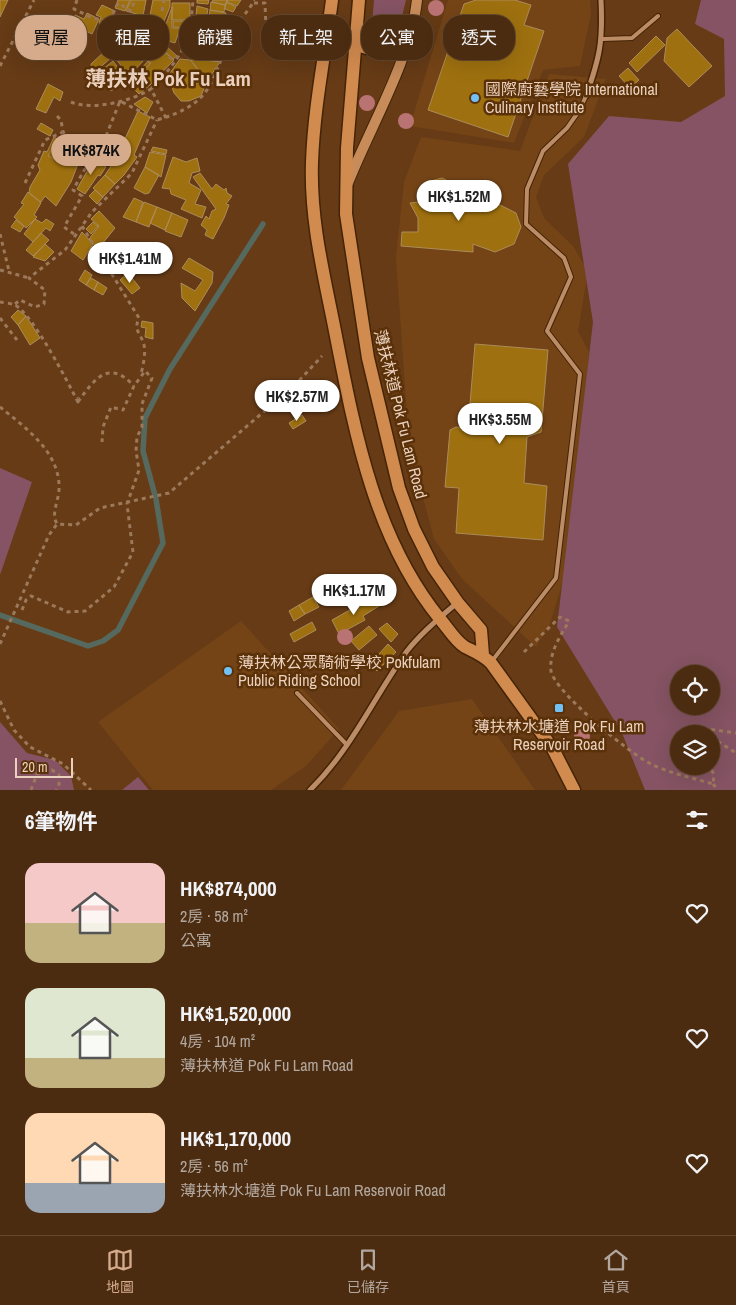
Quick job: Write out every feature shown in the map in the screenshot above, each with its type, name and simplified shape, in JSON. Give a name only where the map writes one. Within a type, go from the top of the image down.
[{"type":"main road","points":[[330,15],[332,0]]},
{"type":"main road","name":"薄扶林道 Pok Fu Lam Road","points":[[359,0],[346,190],[350,248],[368,358],[399,488],[426,555],[458,603],[481,630],[487,659]]},
{"type":"main road","name":"薄扶林道 Pok Fu Lam Road","points":[[413,15],[417,0]]},
{"type":"main road","points":[[351,42],[361,46]]},
{"type":"main road","points":[[323,60],[312,162],[316,242],[340,356],[367,470],[378,506],[404,565],[439,618],[463,646],[487,659],[553,749],[574,790]]},
{"type":"main road","name":"薄扶林道 Pok Fu Lam Road","points":[[346,190],[399,60]]},
{"type":"street","points":[[586,96],[598,61],[602,39],[601,0]]},
{"type":"street","points":[[310,790],[328,772],[347,745],[408,650],[439,618],[458,603]]},
{"type":"lane","points":[[602,39],[632,38],[658,16]]},
{"type":"lane","points":[[487,659],[556,578],[580,374],[547,331],[571,277],[564,258],[526,224],[526,189],[543,152],[567,128],[579,111],[586,96]]},
{"type":"lane","points":[[297,693],[347,745]]},
{"type":"path","points":[[0,66],[34,0]]},
{"type":"path","points":[[77,0],[74,9],[90,17],[109,22],[118,3],[131,12],[135,0]]},
{"type":"path","points":[[162,11],[164,0]]},
{"type":"path","points":[[192,15],[193,0]]},
{"type":"path","points":[[242,15],[254,1],[265,3],[265,15]]},
{"type":"path","points":[[71,102],[81,107],[137,97],[151,89],[179,55]]},
{"type":"path","points":[[169,57],[174,61]]},
{"type":"path","points":[[120,101],[157,120],[166,118],[193,106],[205,92],[222,60]]},
{"type":"path","points":[[151,89],[166,118]]},
{"type":"path","points":[[62,132],[98,156],[120,101]]},
{"type":"path","points":[[57,116],[61,120],[62,132]]},
{"type":"path","points":[[30,278],[64,250],[92,212],[132,172],[157,120]]},
{"type":"path","points":[[25,184],[45,140],[62,132]]},
{"type":"path","points":[[74,234],[64,227],[82,196],[73,190],[94,153]]},
{"type":"path","points":[[82,226],[139,318],[136,332],[144,345],[140,377]]},
{"type":"path","points":[[0,234],[9,271]]},
{"type":"path","points":[[0,270],[30,278],[45,290],[44,304],[35,307],[20,300],[15,304]]},
{"type":"path","points":[[0,302],[15,304],[28,318],[58,363],[78,402]]},
{"type":"path","points":[[0,318],[17,340]]},
{"type":"path","points":[[57,524],[76,525],[100,508],[127,504],[169,493],[296,384],[322,356]]},
{"type":"path","points":[[22,610],[26,600],[31,596],[68,612],[85,611],[105,597],[114,587],[133,552],[127,504],[139,470],[136,452],[138,437],[142,427],[142,404],[152,378],[145,371],[134,386],[123,410],[111,407],[103,427],[102,442]]},
{"type":"path","points":[[78,402],[105,372],[114,372],[126,378],[134,386]]},
{"type":"path","points":[[78,397],[78,402]]},
{"type":"path","points":[[0,407],[24,426],[44,447],[56,468],[59,493],[53,517],[57,524]]},
{"type":"path","points":[[0,644],[49,536],[57,524]]},
{"type":"path","points":[[524,652],[560,617],[569,621],[554,647],[551,661],[552,673],[572,702],[634,753],[652,764],[713,784],[718,790]]},
{"type":"path","points":[[0,701],[14,730],[30,747],[63,764],[91,790]]},
{"type":"path","points":[[720,730],[736,732]]},
{"type":"path","points":[[720,743],[736,753]]},
{"type":"path","points":[[32,790],[37,774],[52,770],[59,775],[59,786],[56,790]]},
{"type":"path","points":[[713,784],[714,775]]},
{"type":"shaded area","points":[[374,0],[406,0],[402,15],[373,15]]},
{"type":"shaded area","name":"國際廚藝學院 International Culinary Institute","points":[[448,0],[590,0],[591,14],[580,66],[543,70],[514,143],[410,126],[430,60],[433,60],[433,50],[443,17],[443,60],[515,60],[515,15],[443,15]]},
{"type":"shaded area","points":[[701,0],[736,0],[736,790],[645,790],[622,733],[557,627],[593,322],[568,164],[609,116],[681,122],[725,96],[724,39],[695,24]]},
{"type":"shaded area","points":[[549,74],[606,79],[584,137],[544,175],[536,197],[544,218],[573,246],[588,272],[578,331],[589,352],[570,558],[550,624],[536,647],[462,579],[434,539],[409,445],[396,257],[404,182],[421,137],[520,151]]},
{"type":"shaded area","points":[[0,468],[32,482],[0,575]]},
{"type":"shaded area","name":"薄扶林公眾騎術學校 Pokfulam Public Riding School","points":[[241,621],[339,729],[306,766],[271,790],[153,790],[98,722]]},
{"type":"shaded area","points":[[472,699],[535,790],[341,790],[399,711]]},
{"type":"shaded area","points":[[0,722],[27,753],[55,760],[71,776],[74,790],[0,790]]},
{"type":"shaded area","points":[[138,777],[149,790],[122,790]]},
{"type":"building","points":[[0,0],[8,0],[0,17]]},
{"type":"building","points":[[118,0],[130,0],[125,11],[115,8]]},
{"type":"building","points":[[131,0],[146,0],[143,15],[126,11]]},
{"type":"building","points":[[153,0],[170,0],[170,7],[167,15],[150,15]]},
{"type":"building","points":[[197,0],[209,0],[208,4],[197,3]]},
{"type":"building","points":[[213,0],[227,0],[226,5],[212,2]]},
{"type":"building","points":[[227,0],[241,0],[237,6],[227,2]]},
{"type":"building","points":[[476,0],[515,0],[531,5],[524,25],[544,31],[508,137],[428,110],[445,60],[515,60],[515,15],[460,15],[464,4]]},
{"type":"building","points":[[211,2],[225,5],[224,12],[210,10]]},
{"type":"building","points":[[226,2],[236,7],[233,12],[225,9]]},
{"type":"building","points":[[172,3],[190,3],[190,15],[179,15],[179,20],[172,20]]},
{"type":"building","points":[[102,5],[115,11],[113,15],[96,15]]},
{"type":"building","points":[[197,6],[208,9],[207,15],[196,15]]},
{"type":"building","points":[[172,7],[172,28],[179,28],[175,43],[169,41],[169,16]]},
{"type":"building","points":[[210,10],[226,13],[226,15],[209,15]]},
{"type":"building","points":[[87,13],[97,18],[97,23],[92,34],[87,32]]},
{"type":"building","points":[[173,21],[179,21],[179,27],[173,27]]},
{"type":"building","points":[[677,29],[712,66],[689,87],[664,61],[667,38]]},
{"type":"building","points":[[656,36],[665,45],[637,72],[629,63]]},
{"type":"building","points":[[169,49],[177,56],[173,59],[169,55]]},
{"type":"building","points":[[169,56],[174,60],[150,85],[140,75],[151,63],[148,61],[169,60]]},
{"type":"building","points":[[97,58],[97,60],[109,60],[91,75],[91,64]]},
{"type":"building","points":[[117,60],[144,60],[129,76]]},
{"type":"building","points":[[179,60],[190,60],[207,81],[201,96],[189,101],[181,101],[174,93],[168,76]]},
{"type":"building","points":[[191,60],[220,62],[207,81]]},
{"type":"building","points":[[113,61],[127,79],[111,91],[97,74]]},
{"type":"building","points":[[148,61],[150,64],[139,75],[150,85],[139,94],[128,83]]},
{"type":"building","points":[[628,68],[639,80],[630,88],[619,76]]},
{"type":"building","points":[[48,84],[63,92],[60,101],[54,97],[46,113],[36,109]]},
{"type":"building","points":[[145,97],[153,102],[147,113],[134,104]]},
{"type":"building","points":[[138,111],[150,117],[134,155],[137,157],[115,184],[105,175],[115,160]]},
{"type":"building","points":[[41,123],[53,130],[50,136],[37,129]]},
{"type":"building","points":[[54,137],[80,152],[75,161],[78,164],[71,182],[56,206],[45,196],[41,202],[29,193],[30,187],[40,170],[38,165],[44,151],[47,152]]},
{"type":"building","points":[[54,144],[68,150],[62,163],[48,156]]},
{"type":"building","points":[[153,147],[167,150],[166,154],[151,151]]},
{"type":"building","points":[[150,152],[166,155],[161,177],[145,167]]},
{"type":"building","points":[[173,157],[186,162],[197,158],[200,171],[192,173],[189,183],[201,190],[195,204],[206,207],[202,218],[181,209],[186,200],[171,194],[170,189],[162,188]]},
{"type":"building","points":[[94,159],[106,167],[85,194],[77,189]]},
{"type":"building","points":[[145,167],[159,175],[149,193],[145,194],[134,188]]},
{"type":"building","points":[[200,173],[212,189],[216,184],[224,190],[226,188],[227,193],[232,196],[226,204],[229,205],[213,239],[205,235],[207,230],[201,225],[206,216],[209,219],[212,211],[216,209],[193,177]]},
{"type":"building","points":[[105,175],[115,184],[103,197],[93,188]]},
{"type":"building","points":[[442,178],[460,187],[464,204],[476,210],[496,203],[516,213],[521,227],[514,244],[495,252],[473,244],[473,252],[401,246],[402,232],[418,232],[418,218],[410,203],[419,202],[427,182]]},
{"type":"building","points":[[95,190],[103,197],[97,204],[89,196]]},
{"type":"building","points":[[28,192],[41,203],[34,215],[37,217],[26,228],[14,217],[24,204],[21,203]]},
{"type":"building","points":[[134,198],[143,202],[136,222],[123,217]]},
{"type":"building","points":[[144,202],[157,207],[149,227],[136,222]]},
{"type":"building","points":[[157,207],[172,213],[165,230],[150,223]]},
{"type":"building","points":[[99,211],[115,228],[98,249],[89,239],[99,226],[91,219]]},
{"type":"building","points":[[172,213],[188,220],[181,237],[165,231]]},
{"type":"building","points":[[35,219],[42,223],[46,219],[54,224],[50,231],[46,228],[33,242],[24,234]]},
{"type":"building","points":[[16,220],[24,226],[20,232],[11,227]]},
{"type":"building","points":[[93,222],[98,226],[91,234],[86,229]]},
{"type":"building","points":[[82,232],[93,244],[83,260],[71,251]]},
{"type":"building","points":[[41,233],[49,240],[33,256],[26,250]]},
{"type":"building","points":[[45,244],[54,252],[45,261],[33,257]]},
{"type":"building","points":[[189,258],[213,272],[212,283],[195,311],[182,298],[181,283],[195,291],[203,280],[182,268]]},
{"type":"building","points":[[85,270],[92,275],[86,285],[79,280]]},
{"type":"building","points":[[128,273],[140,288],[132,294],[120,280]]},
{"type":"building","points":[[91,278],[98,282],[94,290],[86,285]]},
{"type":"building","points":[[98,282],[107,288],[103,295],[94,290]]},
{"type":"building","points":[[18,310],[26,316],[18,325],[11,317]]},
{"type":"building","points":[[26,316],[40,338],[30,345],[18,325]]},
{"type":"building","points":[[142,321],[153,323],[153,339],[145,337],[146,328],[141,327]]},
{"type":"building","points":[[475,344],[548,350],[541,432],[527,437],[524,483],[547,486],[543,540],[456,533],[459,488],[445,487],[450,430],[456,427],[468,428]]},
{"type":"building","points":[[302,415],[306,421],[293,429],[289,423]]},
{"type":"building","points":[[313,597],[319,607],[305,614],[299,605]]},
{"type":"building","points":[[373,597],[379,606],[363,616],[365,620],[339,634],[332,620]]},
{"type":"building","points":[[299,605],[305,614],[294,621],[289,611]]},
{"type":"building","points":[[312,622],[316,630],[294,642],[290,634]]},
{"type":"building","points":[[387,623],[398,634],[391,642],[379,629]]},
{"type":"building","points":[[369,626],[377,635],[359,650],[351,641]]},
{"type":"building","points":[[388,644],[396,652],[377,671],[370,664]]},
{"type":"waterway","points":[[0,615],[88,646],[103,641],[118,630],[163,543],[156,499],[143,451],[145,418],[170,369],[263,224]]},
{"type":"place","name":"國際廚藝學院 International Culinary Institute","points":[[475,98]]},
{"type":"place","name":"薄扶林公眾騎術學校 Pokfulam Public Riding School","points":[[228,671]]},
{"type":"place","name":"薄扶林水塘道 Pok Fu Lam Reservoir Road","points":[[559,708]]},
{"type":"district","name":"薄扶林 Pok Fu Lam","points":[[168,78]]}]
